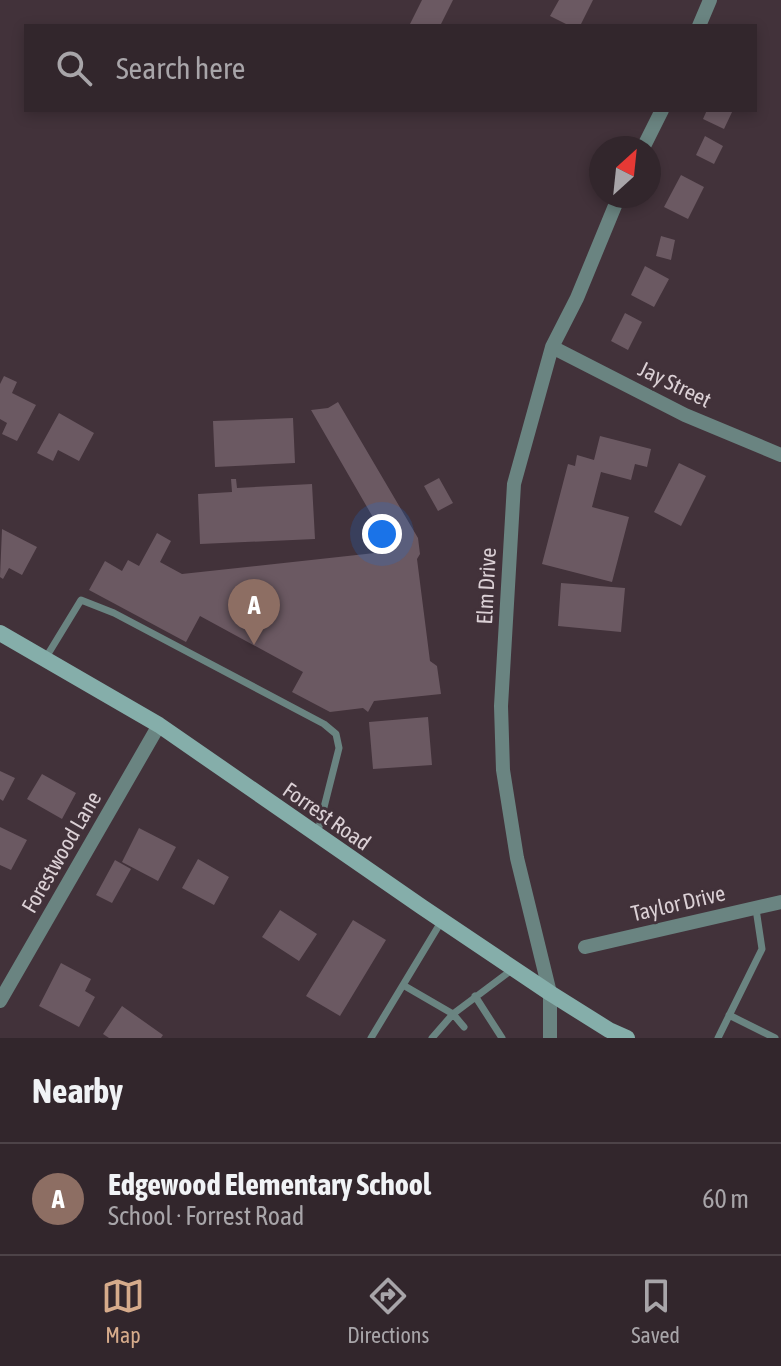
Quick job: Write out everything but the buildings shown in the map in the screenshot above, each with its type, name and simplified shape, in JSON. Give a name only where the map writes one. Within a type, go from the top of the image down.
[{"type":"main road","name":"Forrest Road","points":[[0,633],[159,725],[514,969],[609,1030],[627,1038]]},
{"type":"street","points":[[700,24],[710,0]]},
{"type":"street","points":[[649,136],[661,112]]},
{"type":"street","name":"Elm Drive","points":[[550,1038],[550,993],[517,858],[503,770],[501,706],[514,484],[552,347],[577,298],[614,208]]},
{"type":"street","name":"Jay Street","points":[[552,347],[685,415],[781,455]]},
{"type":"street","name":"Forestwood Lane","points":[[0,1001],[159,725]]},
{"type":"street","name":"Taylor Drive","points":[[585,947],[781,902]]},
{"type":"lane","points":[[45,659],[81,600],[114,613],[324,724],[336,734],[339,748],[317,836]]},
{"type":"lane","points":[[718,1038],[762,949],[755,907]]},
{"type":"lane","points":[[371,1038],[442,920]]},
{"type":"lane","points":[[432,1038],[453,1014],[514,969]]},
{"type":"lane","points":[[403,985],[453,1014],[464,1027]]},
{"type":"lane","points":[[475,996],[502,1038]]},
{"type":"lane","points":[[729,1015],[775,1038]]},
{"type":"place","name":"Edgewood Elementary School","points":[[254,645]]}]
